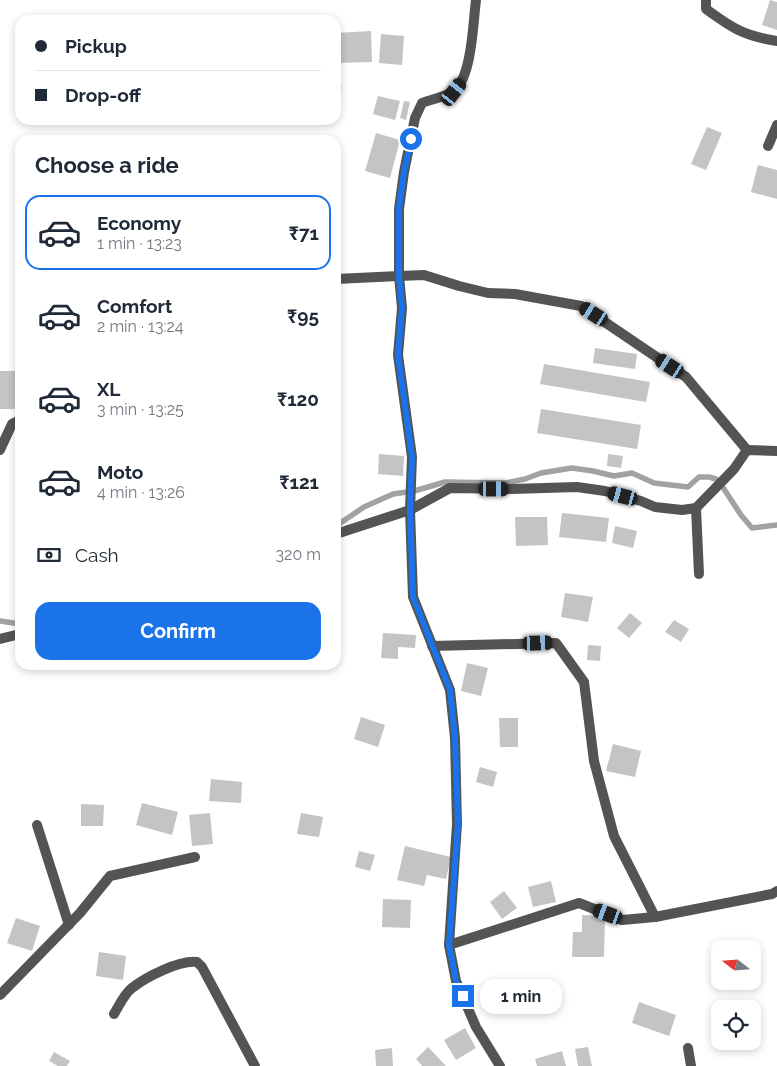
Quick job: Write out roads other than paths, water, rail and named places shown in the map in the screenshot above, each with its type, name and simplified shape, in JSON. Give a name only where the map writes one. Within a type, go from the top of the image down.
[{"type":"street","points":[[476,0],[468,66],[462,81],[454,92],[422,103],[415,118],[399,208],[399,276],[402,308],[398,355],[412,457],[410,510],[413,597],[450,690],[455,738],[458,824],[449,945],[456,981],[476,1027],[500,1066]]},
{"type":"street","points":[[706,0],[706,8],[734,29],[756,38],[777,41]]},
{"type":"street","points":[[768,146],[777,125]]},
{"type":"street","points":[[341,278],[424,275],[488,293],[515,294],[581,306],[686,377],[748,450],[777,451]]},
{"type":"street","points":[[0,450],[12,424],[15,422]]},
{"type":"street","points":[[341,532],[410,510],[450,488],[577,487],[605,491],[655,507],[682,510],[696,508],[734,469],[748,450]]},
{"type":"street","points":[[696,508],[699,574]]},
{"type":"street","points":[[0,639],[15,635]]},
{"type":"street","points":[[432,646],[556,643],[584,682],[594,761],[614,836],[655,917]]},
{"type":"street","points":[[37,825],[69,925]]},
{"type":"street","points":[[0,995],[69,925],[110,876],[195,857]]},
{"type":"street","points":[[449,945],[579,904],[622,920],[655,917],[772,894],[777,891]]},
{"type":"street","points":[[114,1014],[131,989],[172,967],[187,961],[196,962],[202,967],[255,1066]]},
{"type":"street","points":[[688,1048],[691,1066]]},
{"type":"waterway","points":[[341,523],[364,507],[393,494],[414,491],[445,482],[506,483],[541,473],[572,468],[614,476],[632,473],[654,483],[688,487],[699,477],[716,479]]},
{"type":"waterway","points":[[722,486],[752,528],[777,525]]},
{"type":"waterway","points":[[0,621],[15,623]]}]
